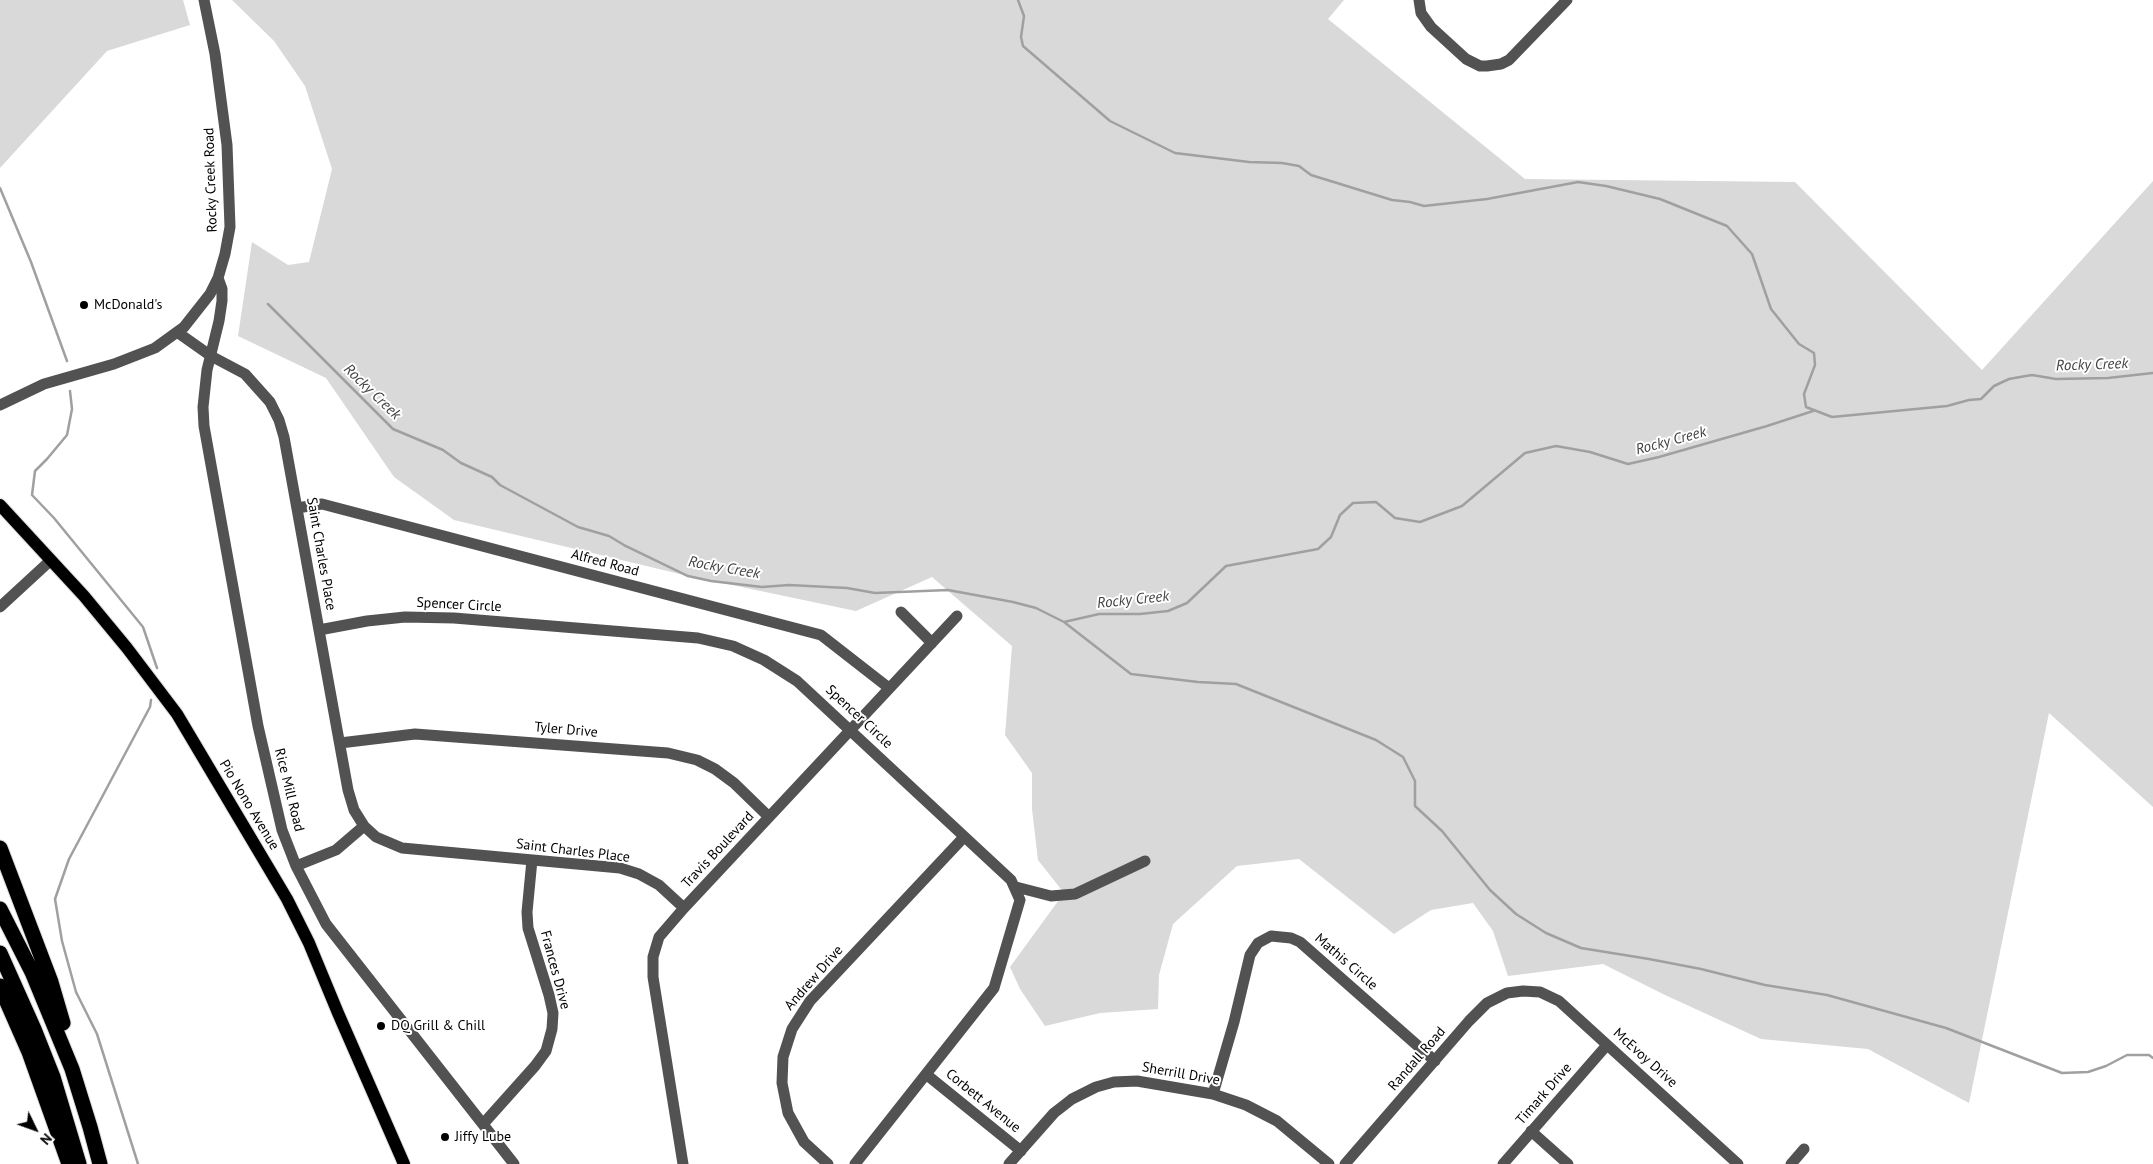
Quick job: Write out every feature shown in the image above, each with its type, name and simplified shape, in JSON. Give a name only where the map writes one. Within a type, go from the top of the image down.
[{"type":"highway","points":[[0,848],[51,982],[63,1024],[72,1069]]},
{"type":"highway","points":[[0,909],[32,972],[72,1069],[100,1164]]},
{"type":"highway","points":[[0,953],[53,1077],[79,1164]]},
{"type":"highway","points":[[0,986],[35,1067],[69,1164]]},
{"type":"main road","name":"Pio Nono Avenue","points":[[0,505],[115,632],[177,714],[287,899],[309,943],[404,1164]]},
{"type":"street","name":"Rocky Creek Road","points":[[0,405],[44,384],[149,351],[184,327],[198,310],[218,278],[230,227],[228,155],[226,125],[204,0]]},
{"type":"street","points":[[1419,0],[1421,13],[1431,27],[1466,59],[1480,66],[1501,64],[1509,60],[1567,0]]},
{"type":"street","name":"Rice Mill Road","points":[[218,278],[222,301],[207,370],[203,407],[204,426],[258,726],[282,830],[296,866],[326,924],[484,1123],[514,1164]]},
{"type":"street","name":"Saint Charles Place","points":[[177,332],[211,356],[245,374],[274,408],[284,438],[350,798],[364,826],[376,837],[402,848],[620,868],[639,874],[659,885],[684,908]]},
{"type":"street","name":"Alfred Road","points":[[297,508],[322,504],[821,635],[889,688]]},
{"type":"street","points":[[0,607],[50,560]]},
{"type":"street","points":[[901,612],[932,643]]},
{"type":"street","name":"Travis Boulevard","points":[[683,1164],[652,966],[660,937],[684,908],[957,616]]},
{"type":"street","name":"Spencer Circle","points":[[319,630],[405,617],[454,618],[698,638],[733,646],[782,670],[797,681],[1011,880],[1016,887]]},
{"type":"street","name":"Tyler Drive","points":[[340,743],[402,734],[424,734],[668,753],[697,760],[715,769],[734,783],[769,817]]},
{"type":"street","points":[[296,866],[331,853],[364,826]]},
{"type":"street","name":"Andrew Drive","points":[[828,1164],[804,1142],[788,1113],[782,1083],[783,1058],[792,1029],[810,1001],[964,836]]},
{"type":"street","name":"Frances Drive","points":[[484,1123],[546,1051],[552,1029],[553,1013],[549,995],[528,928],[527,912],[532,860]]},
{"type":"street","points":[[1016,887],[1051,896],[1075,894],[1145,861]]},
{"type":"street","points":[[855,1164],[994,988],[1019,905],[1020,900],[1016,887]]},
{"type":"street","name":"Mathis Circle","points":[[1213,1094],[1232,1031],[1250,955],[1258,943],[1271,936],[1286,936],[1300,942],[1435,1061]]},
{"type":"street","name":"McEvoy Drive","points":[[1523,991],[1540,992],[1559,1001],[1738,1164]]},
{"type":"street","name":"Randall Road","points":[[1345,1164],[1487,1003],[1507,993],[1523,991]]},
{"type":"street","name":"Timark Drive","points":[[1503,1164],[1607,1044]]},
{"type":"street","name":"Corbett Avenue","points":[[926,1075],[1021,1151]]},
{"type":"street","name":"Sherrill Drive","points":[[1009,1164],[1048,1119],[1065,1104],[1096,1087],[1114,1082],[1137,1081],[1213,1094],[1246,1105],[1278,1121],[1328,1164]]},
{"type":"street","points":[[1532,1131],[1568,1164]]},
{"type":"street","points":[[1791,1164],[1804,1149]]},
{"type":"shaded area","points":[[0,0],[183,0],[190,25],[107,51],[0,168]]},
{"type":"shaded area","points":[[232,0],[1344,0],[1328,19],[1525,179],[1795,182],[1982,370],[2153,181],[2153,807],[2049,713],[1969,1103],[1868,1049],[1761,1039],[1603,964],[1508,976],[1493,931],[1473,903],[1431,910],[1394,934],[1299,859],[1237,866],[1173,924],[1159,975],[1158,1009],[1100,1013],[1045,1026],[1020,989],[1010,967],[1064,893],[1038,860],[1032,809],[1032,773],[1005,735],[1012,646],[932,577],[856,611],[684,575],[454,520],[394,477],[326,378],[238,336],[252,242],[288,265],[309,262],[332,169],[305,86],[274,41]]},
{"type":"waterway","points":[[1018,0],[1024,16],[1021,37],[1023,46],[1110,121],[1175,153],[1299,166],[1311,175],[1392,200],[1424,206],[1487,199],[1578,182],[1606,186],[1660,199],[1727,226],[1752,254],[1771,309],[1799,344],[1814,353],[1815,365],[1804,394],[1806,407],[1832,417],[1947,406],[1981,399],[1994,386],[2009,379],[2032,375],[2056,379],[2108,378],[2153,373]]},
{"type":"waterway","points":[[0,188],[31,262],[67,361]]},
{"type":"waterway","points":[[268,304],[393,429],[443,450],[461,463],[492,477],[500,485],[578,527],[609,536],[688,576],[711,581],[762,587],[789,585],[847,588],[875,593],[948,590],[1013,602],[1036,608],[1064,622],[1131,674],[1198,682],[1236,684],[1376,740],[1403,757],[1415,781],[1415,806],[1442,831],[1490,890],[1516,914],[1546,933],[1581,948],[1649,959],[1701,969],[1765,985],[1827,995],[1946,1028],[2062,1073],[2088,1072],[2106,1066],[2127,1055],[2149,1055],[2153,1058]]},
{"type":"waterway","points":[[70,391],[72,409],[67,435],[35,471],[32,495],[54,518],[143,627],[157,668]]},
{"type":"waterway","name":"Rocky Creek","points":[[1064,622],[1099,614],[1140,614],[1168,611],[1187,603],[1226,566],[1318,549],[1331,537],[1340,515],[1353,503],[1376,502],[1395,518],[1420,522],[1462,506],[1525,453],[1556,446],[1590,452],[1628,464],[1659,457],[1813,411]]},
{"type":"waterway","points":[[138,1164],[97,1034],[76,992],[62,941],[55,899],[69,859],[150,707],[151,700]]},
{"type":"place","name":"McDonald's","points":[[84,305]]},
{"type":"place","name":"DQ Grill & Chill","points":[[381,1026]]},
{"type":"place","name":"Jiffy Lube","points":[[445,1137]]}]
